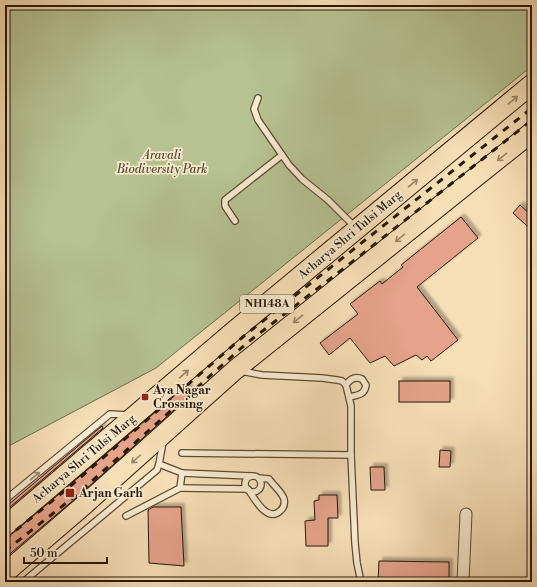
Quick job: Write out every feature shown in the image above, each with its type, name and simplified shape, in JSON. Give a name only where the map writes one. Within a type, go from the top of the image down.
[{"type":"highway","name":"Acharya Shri Tulsi Marg","points":[[5,526],[235,330],[532,84]]},
{"type":"highway","name":"NH148A","points":[[5,573],[235,370],[532,132]]},
{"type":"street","points":[[463,582],[466,514]]},
{"type":"lane","points":[[258,98],[255,107],[256,116],[282,155],[302,179],[328,200],[357,229]]},
{"type":"lane","points":[[234,221],[225,206],[225,200],[282,155]]},
{"type":"lane","points":[[235,370],[262,375],[322,378],[337,380],[346,384],[352,406],[351,455],[355,543],[361,582]]},
{"type":"lane","points":[[346,384],[349,380],[356,378],[362,379],[364,382],[366,388],[364,392],[350,396]]},
{"type":"lane","points":[[5,500],[110,414],[135,416]]},
{"type":"lane","points":[[23,582],[157,470],[164,434]]},
{"type":"lane","points":[[182,453],[351,455]]},
{"type":"lane","points":[[159,464],[182,473],[251,476],[269,479],[284,498],[283,508],[279,513],[267,513],[260,507],[245,482],[246,479],[251,476]]},
{"type":"lane","points":[[180,488],[182,473]]},
{"type":"lane","points":[[126,516],[180,488],[248,489],[255,492],[259,489],[261,482],[259,478]]},
{"type":"green space","name":"Aravali Biodiversity Park","points":[[5,5],[532,5],[532,66],[156,368],[5,448]]},
{"type":"building","points":[[520,205],[532,216],[532,221],[527,226],[513,213]]},
{"type":"building","points":[[461,217],[478,238],[417,287],[458,340],[431,361],[427,356],[422,360],[416,355],[394,366],[385,356],[370,363],[350,338],[329,355],[320,343],[358,314],[350,304],[380,281],[382,284],[403,267],[401,265]]},
{"type":"building","points":[[399,381],[450,381],[450,402],[399,402]]},
{"type":"building","points":[[186,386],[193,393],[76,498],[5,558],[5,537],[12,534]]},
{"type":"building","points":[[102,426],[103,428],[10,507],[8,505]]},
{"type":"building","points":[[440,450],[451,451],[450,467],[439,467]]},
{"type":"building","points":[[370,467],[384,467],[385,490],[371,490]]},
{"type":"building","points":[[319,495],[337,495],[338,518],[328,518],[328,546],[306,546],[305,521],[315,520],[314,501],[319,500]]},
{"type":"building","points":[[153,507],[181,507],[184,566],[149,563],[148,510]]},
{"type":"building","points":[[379,561],[449,562],[449,582],[378,582]]},
{"type":"railway","points":[[5,539],[67,489],[244,336],[532,108]]},
{"type":"railway","points":[[5,551],[74,497],[247,343],[532,120]]},
{"type":"place","name":"Aya Nagar Crossing","points":[[145,397]]},
{"type":"place","name":"Arjan Garh","points":[[70,493]]}]
